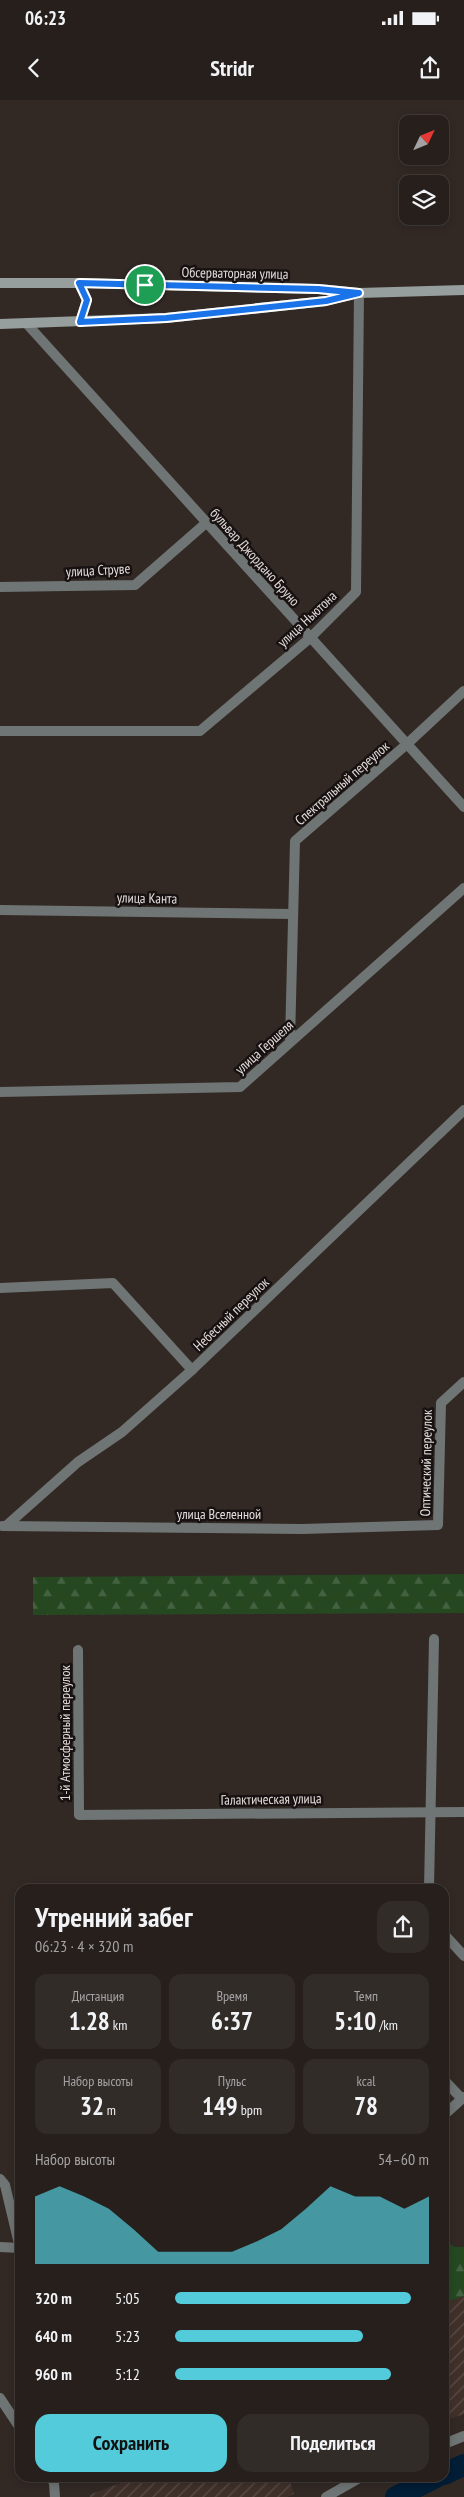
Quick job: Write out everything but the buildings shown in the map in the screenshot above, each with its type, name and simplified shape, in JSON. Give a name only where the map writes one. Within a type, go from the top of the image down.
[{"type":"main road","name":"Обсерваторная улица","points":[[0,283],[318,289],[359,293],[464,290]]},
{"type":"main road","points":[[79,283],[87,300],[80,322]]},
{"type":"main road","name":"Обсерваторная улица","points":[[0,324],[166,318],[326,301],[359,293]]},
{"type":"street","name":"улица Ньютона","points":[[0,731],[200,731],[310,638],[356,592],[359,293]]},
{"type":"street","name":"бульвар Джордано Бруно","points":[[27,324],[464,807]]},
{"type":"street","name":"улица Струве","points":[[0,587],[135,585],[206,523]]},
{"type":"street","name":"Спектральный переулок","points":[[290,1041],[295,841],[407,744],[464,691]]},
{"type":"street","name":"улица Гершеля","points":[[0,1092],[240,1087],[464,888]]},
{"type":"street","name":"улица Канта","points":[[0,910],[293,914]]},
{"type":"street","name":"Небесный переулок","points":[[3,1526],[78,1462],[122,1432],[192,1370],[464,1110]]},
{"type":"street","points":[[0,1288],[113,1283],[192,1370]]},
{"type":"street","name":"Оптический переулок","points":[[438,1524],[441,1403],[464,1382]]},
{"type":"street","name":"улица Вселенной","points":[[3,1526],[302,1529],[438,1524]]},
{"type":"street","points":[[429,1884],[434,1639]]},
{"type":"street","name":"1-й Атмосферный переулок","points":[[78,1650],[79,1815]]},
{"type":"street","name":"Галактическая улица","points":[[79,1815],[464,1812]]},
{"type":"street","points":[[449,1940],[464,1956]]},
{"type":"street","points":[[449,2085],[463,2098],[449,2111]]},
{"type":"street","points":[[0,2179],[4,2185],[15,2228]]},
{"type":"street","points":[[0,2247],[15,2248]]},
{"type":"street","points":[[0,2398],[15,2420]]},
{"type":"street","points":[[449,2442],[464,2436]]},
{"type":"street","points":[[54,2482],[55,2497]]},
{"type":"street","points":[[326,2497],[352,2482]]},
{"type":"shaded area","points":[[464,2296],[464,2414],[449,2419],[449,2301]]},
{"type":"shaded area","points":[[123,2482],[290,2482],[294,2494],[287,2497],[90,2497],[89,2495]]},
{"type":"green space","points":[[464,1574],[464,1613],[33,1615],[33,1577]]},
{"type":"green space","points":[[449,2243],[455,2247],[464,2247],[464,2296],[449,2301]]},
{"type":"waterway","points":[[449,2472],[464,2465]]},
{"type":"waterway","points":[[396,2497],[426,2482]]},
{"type":"route","points":[[79,283],[145,285],[318,289],[359,293],[326,301],[166,318],[80,322],[85,312],[87,300],[79,283]]}]
